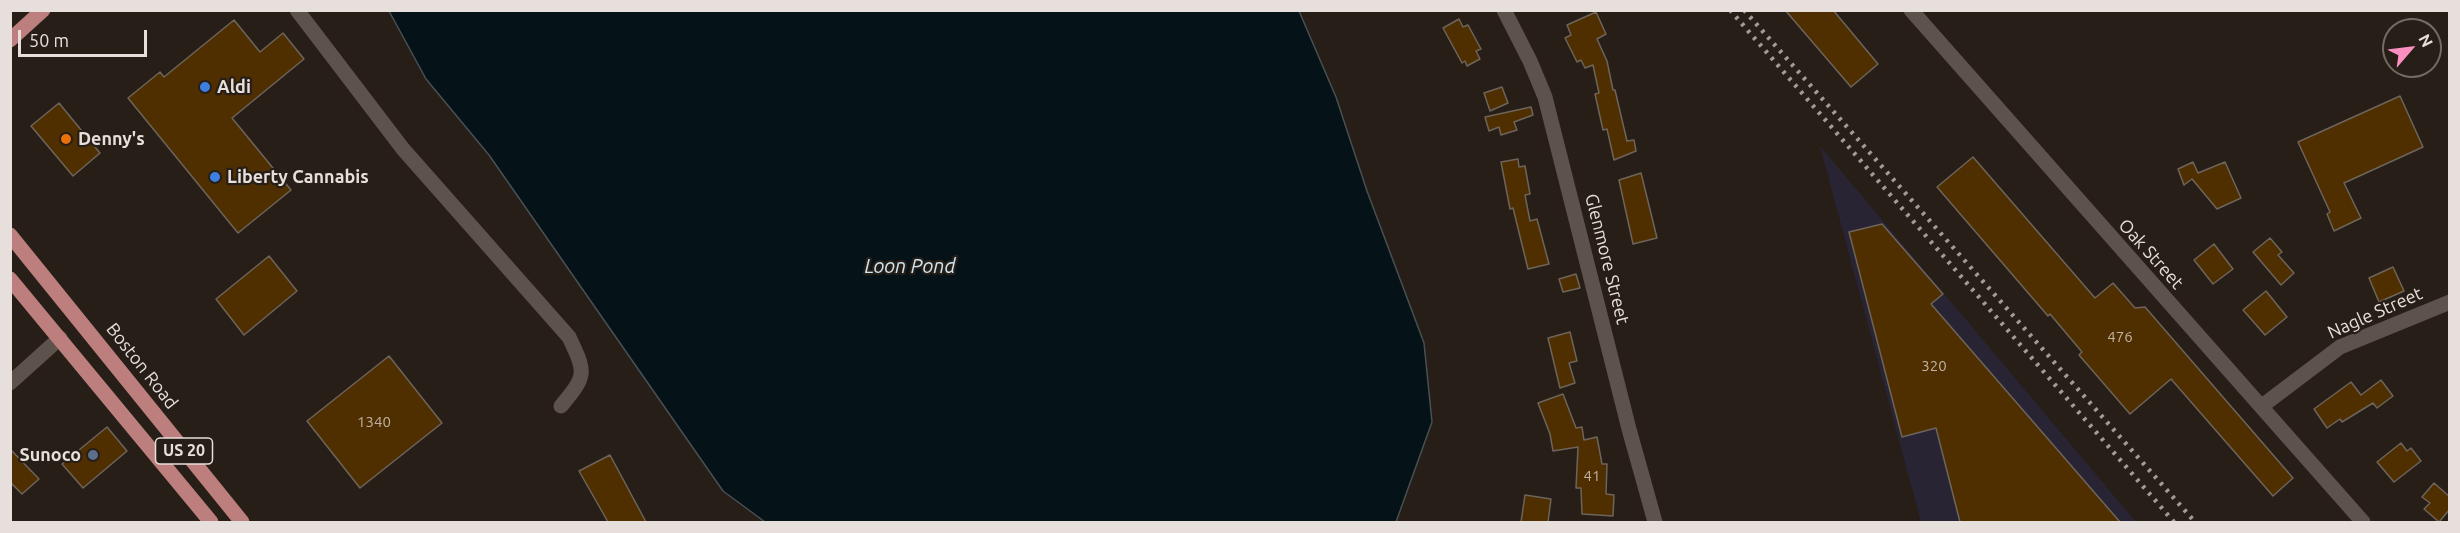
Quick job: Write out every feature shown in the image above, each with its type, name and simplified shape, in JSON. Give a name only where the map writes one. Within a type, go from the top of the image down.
[{"type":"main road","points":[[10,40],[43,10]]},
{"type":"main road","name":"Boston Road","points":[[10,235],[242,522]]},
{"type":"main road","name":"US 20","points":[[10,279],[211,522]]},
{"type":"street","points":[[297,10],[403,149],[569,337],[581,363],[580,383],[561,406]]},
{"type":"street","name":"Glenmore Street","points":[[1504,10],[1545,97],[1629,429],[1655,522]]},
{"type":"street","name":"Oak Street","points":[[1911,10],[2088,214],[2262,406],[2363,522]]},
{"type":"street","name":"Nagle Street","points":[[2262,406],[2340,347],[2450,302]]},
{"type":"street","points":[[10,383],[60,338]]},
{"type":"shaded area","points":[[1820,146],[2136,522],[1921,522]]},
{"type":"water","name":"Loon Pond","points":[[389,11],[1299,11],[1336,97],[1367,191],[1424,343],[1432,422],[1396,522],[765,522],[723,491],[489,155],[426,79]]},
{"type":"building","points":[[1785,10],[1833,10],[1878,64],[1851,87]]},
{"type":"building","points":[[1596,12],[1606,34],[1597,39],[1607,61],[1627,141],[1634,140],[1636,151],[1614,160],[1607,129],[1603,130],[1595,94],[1599,93],[1593,65],[1585,68],[1581,60],[1577,62],[1565,38],[1571,35],[1567,25]]},
{"type":"building","points":[[1459,19],[1463,27],[1468,25],[1481,49],[1476,51],[1480,59],[1467,66],[1465,61],[1462,63],[1443,28]]},
{"type":"building","name":"Aldi","points":[[234,20],[260,52],[283,33],[304,59],[232,118],[291,190],[238,233],[128,98],[160,72],[164,77]]},
{"type":"building","points":[[1502,87],[1508,103],[1490,111],[1484,93]]},
{"type":"building","points":[[2400,96],[2423,147],[2344,183],[2361,218],[2334,231],[2327,214],[2330,212],[2298,142]]},
{"type":"building","name":"Denny's","points":[[59,103],[100,153],[73,176],[31,126]]},
{"type":"building","points":[[1531,107],[1533,115],[1514,122],[1517,130],[1501,135],[1499,127],[1489,131],[1485,117]]},
{"type":"building","points":[[1973,157],[2095,298],[2113,283],[2135,308],[2145,307],[2293,478],[2273,496],[2171,379],[2130,414],[2079,355],[2082,352],[2050,314],[2048,316],[1937,187]]},
{"type":"building","points":[[1518,159],[1519,167],[1525,166],[1530,194],[1525,195],[1530,221],[1537,219],[1549,264],[1528,269],[1513,208],[1510,209],[1501,162]]},
{"type":"building","points":[[2193,162],[2198,173],[2225,162],[2241,198],[2217,209],[2192,179],[2184,185],[2178,169]]},
{"type":"building","points":[[1641,173],[1657,238],[1633,244],[1619,180]]},
{"type":"building","points":[[1882,224],[1943,294],[1931,304],[2120,522],[1960,522],[1936,428],[1902,437],[1849,232]]},
{"type":"building","points":[[2270,238],[2282,252],[2278,255],[2294,273],[2281,285],[2253,252]]},
{"type":"building","points":[[2214,244],[2233,269],[2213,284],[2194,260]]},
{"type":"building","points":[[269,256],[297,291],[244,335],[216,299]]},
{"type":"building","points":[[2393,267],[2404,291],[2379,302],[2369,278]]},
{"type":"building","points":[[1576,274],[1580,288],[1563,292],[1559,279]]},
{"type":"building","points":[[2266,291],[2287,317],[2265,335],[2243,310]]},
{"type":"building","points":[[1570,332],[1577,361],[1569,363],[1575,383],[1560,388],[1548,338]]},
{"type":"building","points":[[389,356],[442,423],[360,488],[307,421]]},
{"type":"building","points":[[2381,380],[2393,396],[2377,408],[2373,403],[2342,422],[2340,419],[2327,428],[2314,409],[2351,382],[2361,395]]},
{"type":"building","points":[[1563,394],[1576,428],[1582,427],[1584,440],[1597,437],[1602,464],[1607,464],[1606,494],[1614,495],[1613,516],[1582,514],[1581,488],[1576,488],[1578,447],[1553,451],[1550,434],[1538,403]]},
{"type":"building","points":[[107,427],[127,451],[83,488],[62,464]]},
{"type":"building","points":[[2401,443],[2407,451],[2411,448],[2421,461],[2394,482],[2377,462]]},
{"type":"building","points":[[10,449],[39,479],[22,494],[10,482]]},
{"type":"building","points":[[610,455],[646,522],[608,522],[579,471]]},
{"type":"building","points":[[2434,483],[2450,497],[2450,509],[2439,522],[2424,509],[2430,503],[2422,497]]},
{"type":"building","points":[[1525,495],[1551,499],[1548,522],[1521,522]]},
{"type":"railway","points":[[1730,10],[2174,522]]},
{"type":"railway","points":[[1744,10],[2195,522]]},
{"type":"place","name":"Aldi","points":[[205,87]]},
{"type":"place","name":"Denny's","points":[[66,139]]},
{"type":"place","name":"Liberty Cannabis","points":[[215,177]]},
{"type":"place","name":"Sunoco","points":[[93,455]]}]
